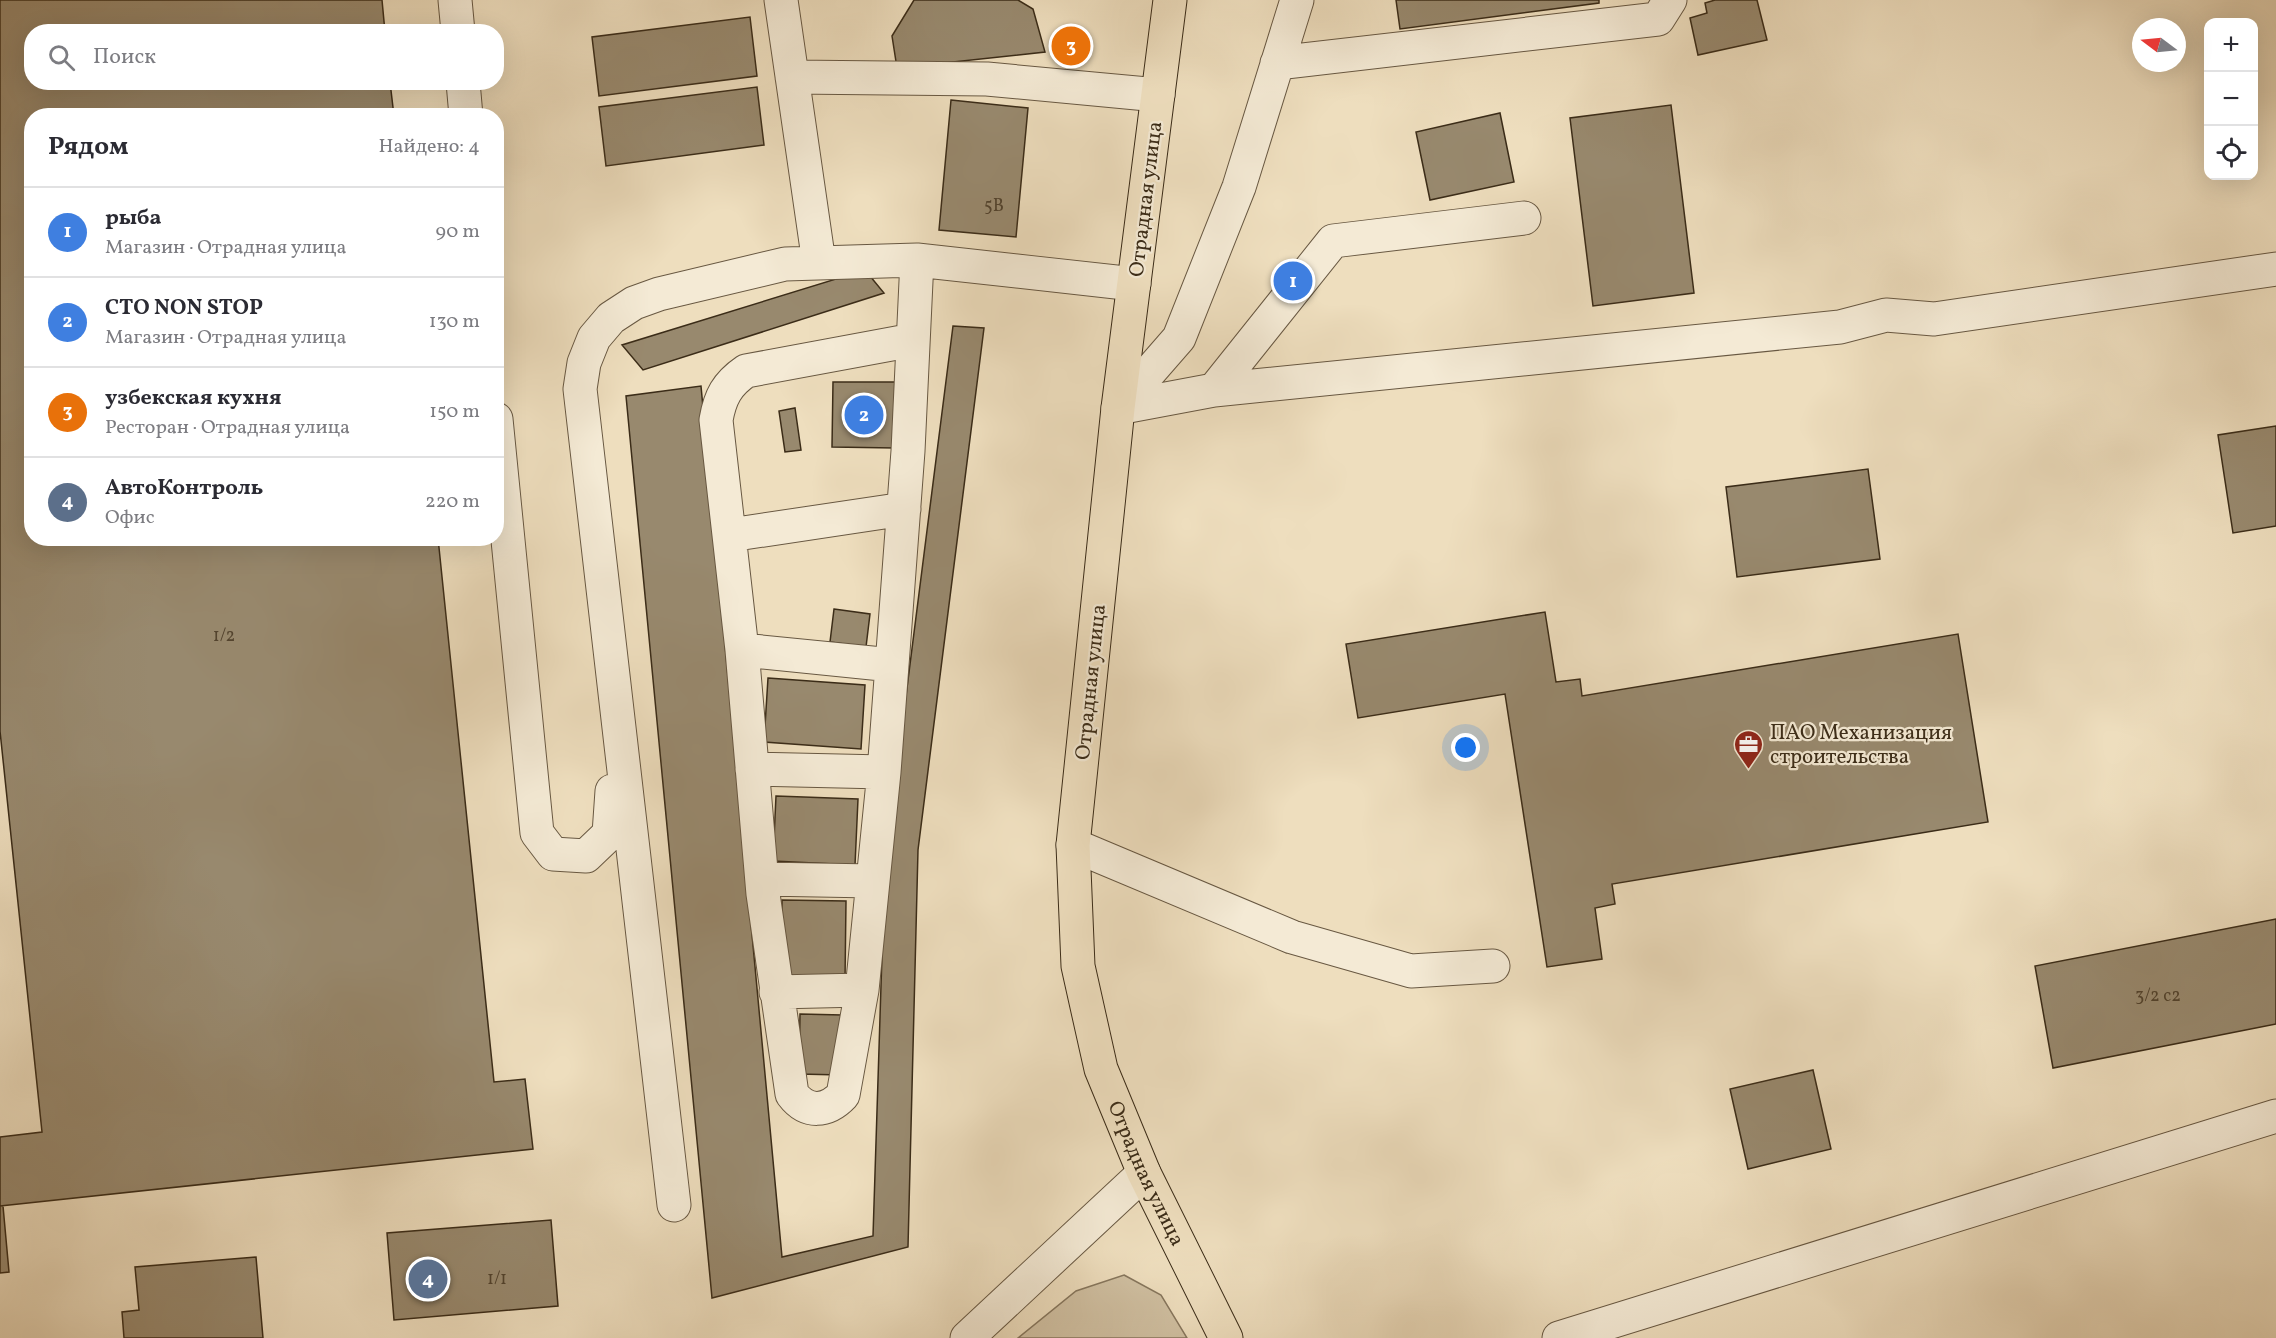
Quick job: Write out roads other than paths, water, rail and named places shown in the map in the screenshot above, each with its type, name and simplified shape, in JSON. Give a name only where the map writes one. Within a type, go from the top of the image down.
[{"type":"main road","name":"Отрадная улица","points":[[1170,0],[1118,408],[1073,845],[1078,966],[1101,1069],[1144,1173],[1226,1338]]},
{"type":"lane","points":[[455,0],[457,24]]},
{"type":"lane","points":[[781,0],[819,263]]},
{"type":"lane","points":[[1118,408],[1179,338],[1239,187],[1297,0]]},
{"type":"lane","points":[[1277,63],[1658,19],[1670,0]]},
{"type":"lane","points":[[792,77],[987,79],[1158,95]]},
{"type":"lane","points":[[464,90],[465,108]]},
{"type":"lane","points":[[1214,390],[1333,242],[1524,218]]},
{"type":"lane","points":[[913,340],[746,371],[734,379],[724,391],[718,405],[716,420],[742,650],[762,879],[776,993],[792,1094],[797,1101],[813,1109],[830,1106],[843,1095],[862,990],[884,772],[904,509],[913,340],[917,261]]},
{"type":"lane","points":[[674,1205],[580,389],[584,363],[594,338],[611,318],[634,303],[659,294],[784,264],[917,261],[1134,284]]},
{"type":"lane","points":[[1118,408],[1214,390],[1840,327],[1886,315],[1934,319],[2276,269]]},
{"type":"lane","points":[[504,500],[537,833],[554,854],[586,856],[609,834],[616,707]]},
{"type":"lane","points":[[730,535],[904,509]]},
{"type":"lane","points":[[742,650],[892,665]]},
{"type":"lane","points":[[752,769],[884,772]]},
{"type":"lane","points":[[1073,845],[1292,937],[1411,971],[1493,966]]},
{"type":"lane","points":[[762,879],[873,881]]},
{"type":"lane","points":[[776,993],[862,990]]},
{"type":"lane","points":[[1559,1338],[2276,1116]]},
{"type":"lane","points":[[967,1338],[1144,1173]]},
{"type":"place","name":"узбекская кухня","points":[[1071,46]]},
{"type":"place","name":"рыба","points":[[1293,281]]},
{"type":"place","name":"СТО NON STOP","points":[[864,415]]},
{"type":"place","name":"ПАО Механизация строительства","points":[[1749,770]]},
{"type":"place","name":"АвтоКонтроль","points":[[428,1279]]}]
